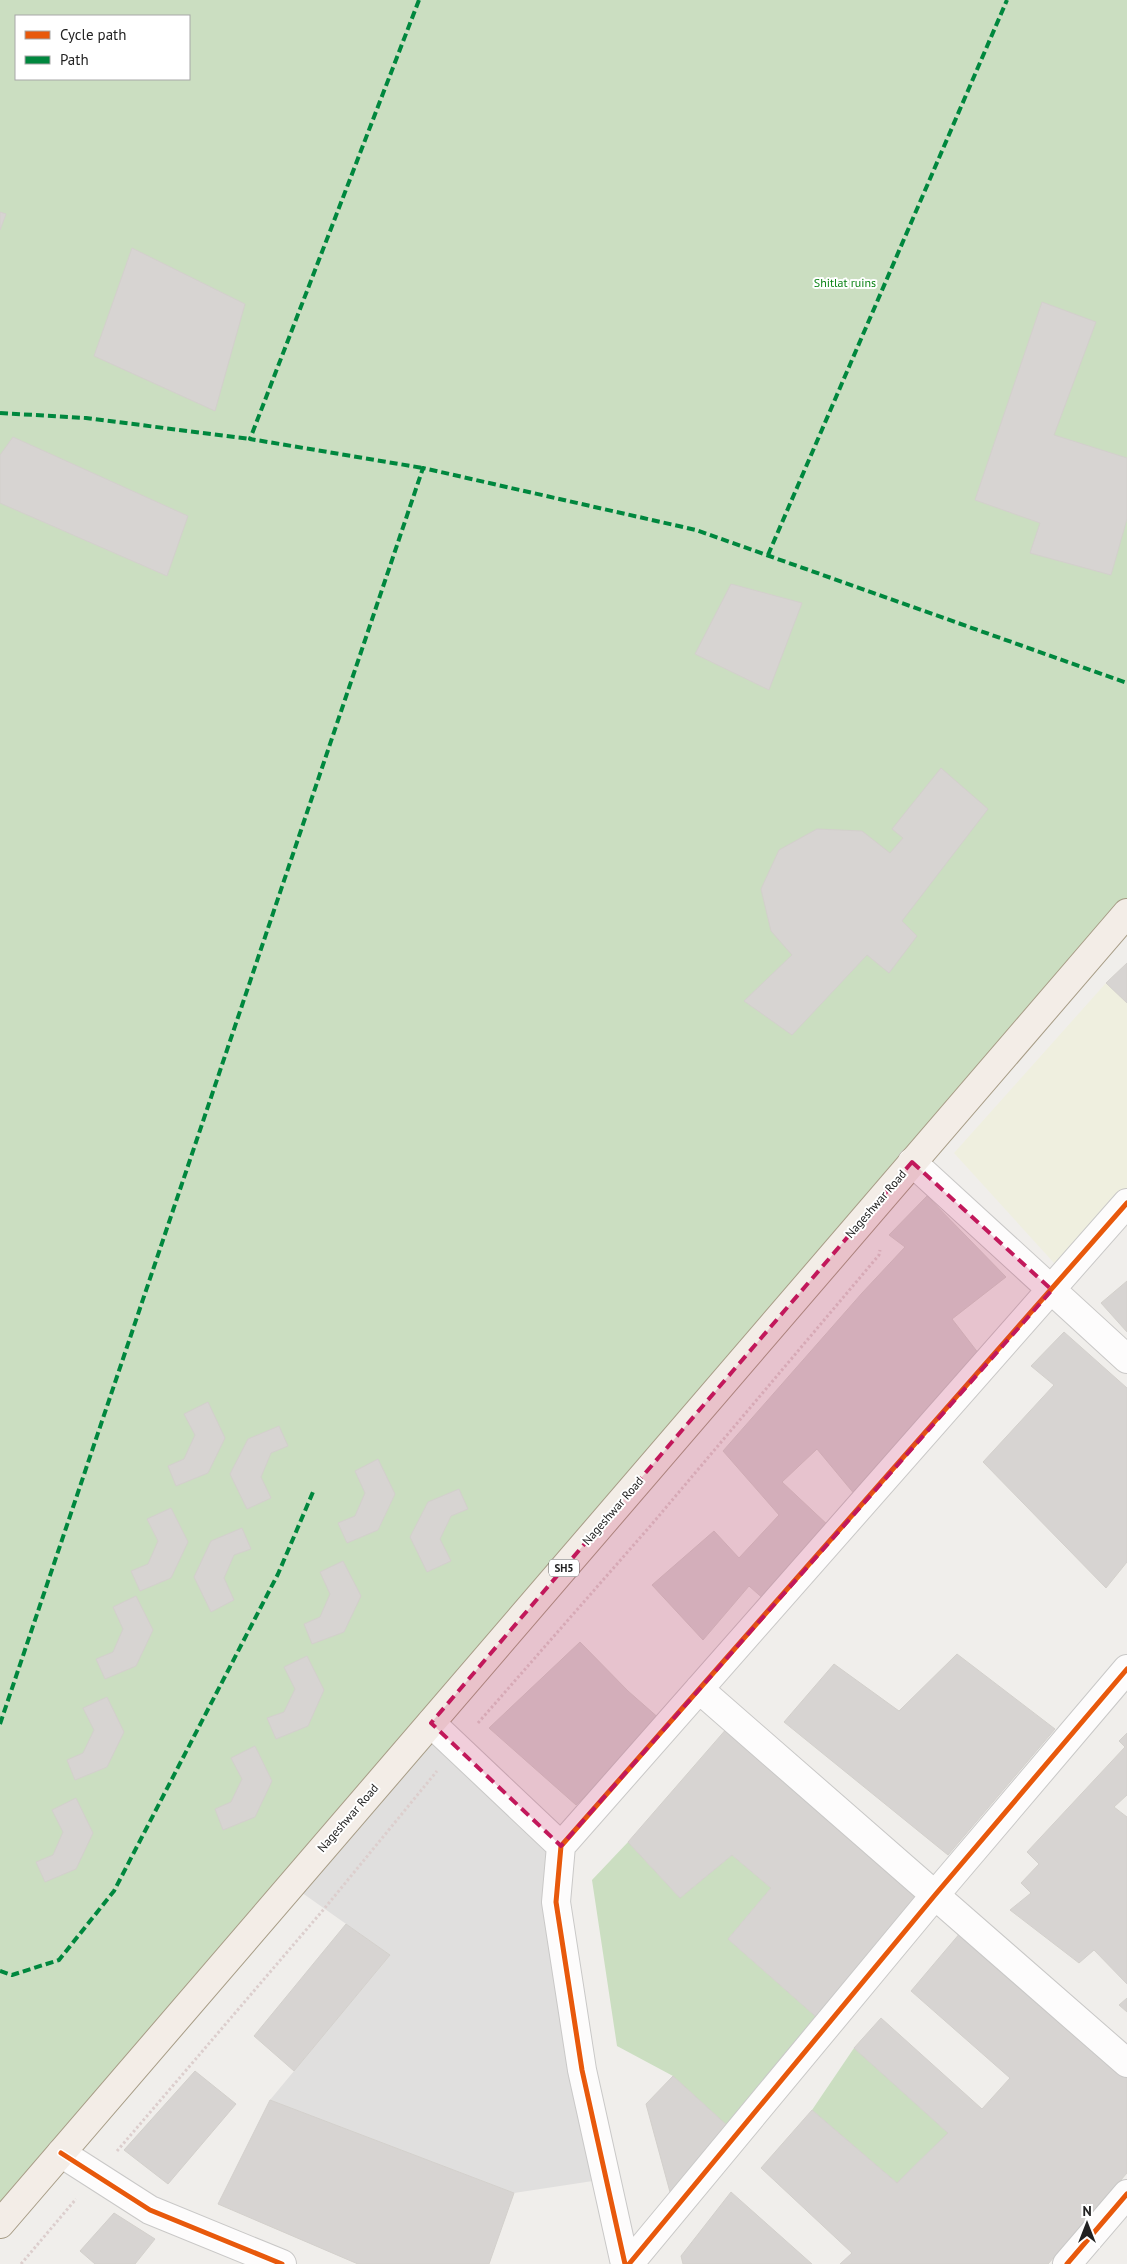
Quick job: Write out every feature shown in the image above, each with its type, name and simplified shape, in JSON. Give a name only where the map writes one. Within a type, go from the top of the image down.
[{"type":"main road","name":"Nageshwar Road","points":[[0,2224],[1127,912]]},
{"type":"street","points":[[912,1162],[1127,1359]]},
{"type":"street","points":[[627,2264],[582,2070],[556,1902],[561,1846],[1127,1203]]},
{"type":"street","points":[[627,2264],[935,1895],[1127,1669]]},
{"type":"street","points":[[699,1689],[1127,2063]]},
{"type":"street","points":[[431,1723],[561,1846]]},
{"type":"street","points":[[61,2153],[150,2210],[282,2264]]},
{"type":"street","points":[[1068,2264],[1127,2194]]},
{"type":"path","points":[[22,2264],[324,1909],[456,1747],[802,1348],[879,1256],[880,1243]]},
{"type":"highlighted area","points":[[912,1162],[1052,1290],[561,1846],[431,1723]]},
{"type":"green space","name":"Shitlat ruins","points":[[0,0],[1127,0],[1127,913],[0,2224]]},
{"type":"green space","points":[[1106,983],[1127,1003],[1127,1203],[1065,1275],[954,1153]]},
{"type":"green space","points":[[628,1842],[680,1898],[732,1855],[771,1888],[728,1939],[822,2022],[731,2129],[673,2076],[617,2046],[592,1880]]},
{"type":"green space","points":[[854,2048],[948,2133],[897,2183],[812,2110]]},
{"type":"shaded area","points":[[431,1723],[561,1846],[606,2179],[514,2193],[270,2100],[390,1955],[291,1885]]},
{"type":"building","points":[[0,212],[6,214],[0,230]]},
{"type":"building","points":[[132,248],[245,304],[215,411],[94,356]]},
{"type":"building","points":[[1042,302],[1096,322],[1054,435],[1127,458],[1127,519],[1111,575],[1030,553],[1040,523],[975,500]]},
{"type":"building","points":[[13,437],[188,516],[167,576],[0,503],[0,455]]},
{"type":"building","points":[[731,584],[802,603],[769,690],[695,654]]},
{"type":"building","points":[[941,768],[988,809],[902,921],[917,936],[889,973],[867,955],[792,1035],[744,1001],[792,955],[771,931],[761,889],[779,850],[817,829],[862,831],[890,853],[903,838],[892,829]]},
{"type":"building","points":[[1127,963],[1127,1003],[1106,983]]},
{"type":"building","points":[[927,1196],[1006,1277],[952,1319],[979,1354],[856,1496],[817,1449],[782,1482],[830,1527],[767,1602],[749,1586],[703,1640],[652,1585],[714,1531],[739,1558],[779,1515],[723,1451],[905,1247],[889,1235]]},
{"type":"building","points":[[1127,1281],[1127,1332],[1101,1303]]},
{"type":"building","points":[[1064,1332],[1127,1388],[1127,1562],[1106,1588],[983,1462],[1054,1385],[1031,1366]]},
{"type":"building","points":[[208,1402],[225,1438],[208,1473],[176,1486],[168,1466],[184,1459],[195,1435],[184,1414]]},
{"type":"building","points":[[279,1426],[288,1446],[271,1453],[261,1477],[271,1498],[247,1509],[230,1474],[248,1439]]},
{"type":"building","points":[[378,1459],[395,1494],[378,1530],[347,1543],[338,1523],[355,1516],[365,1493],[355,1471]]},
{"type":"building","points":[[459,1489],[468,1509],[451,1516],[440,1539],[451,1561],[427,1572],[410,1537],[428,1502]]},
{"type":"building","points":[[171,1508],[188,1542],[171,1578],[140,1591],[131,1571],[148,1564],[158,1541],[147,1519]]},
{"type":"building","points":[[242,1528],[251,1549],[234,1555],[224,1578],[234,1600],[211,1612],[194,1577],[211,1541]]},
{"type":"building","points":[[343,1561],[361,1596],[344,1632],[312,1644],[304,1624],[320,1617],[330,1594],[320,1572]]},
{"type":"building","points":[[136,1596],[153,1630],[136,1666],[105,1679],[96,1659],[113,1652],[123,1629],[113,1607]]},
{"type":"building","points":[[580,1642],[628,1691],[661,1720],[576,1805],[489,1728]]},
{"type":"building","points":[[957,1654],[1055,1729],[948,1855],[784,1722],[834,1664],[899,1711]]},
{"type":"building","points":[[307,1656],[324,1690],[308,1726],[276,1739],[267,1718],[284,1712],[295,1689],[284,1667]]},
{"type":"building","points":[[107,1697],[124,1732],[107,1767],[75,1780],[67,1760],[83,1753],[94,1730],[83,1708]]},
{"type":"building","points":[[728,1727],[920,1897],[822,2022],[728,1939],[771,1888],[732,1855],[680,1898],[628,1842]]},
{"type":"building","points":[[1127,1733],[1127,1795],[1114,1807],[1127,1817],[1127,1984],[1094,1950],[1079,1963],[1010,1910],[1031,1893],[1021,1883],[1039,1864],[1027,1852],[1125,1747],[1119,1741]]},
{"type":"building","points":[[255,1746],[272,1781],[255,1817],[223,1830],[215,1809],[231,1802],[242,1779],[231,1758]]},
{"type":"building","points":[[76,1798],[93,1833],[76,1869],[45,1882],[36,1862],[53,1855],[63,1832],[52,1810]]},
{"type":"building","points":[[346,1924],[390,1955],[294,2071],[254,2036]]},
{"type":"building","points":[[961,1932],[1127,2073],[1127,2173],[1048,2264],[840,2264],[852,2253],[761,2168],[812,2110],[897,2183],[948,2133],[854,2048],[881,2018],[982,2109],[1010,2078],[911,1991]]},
{"type":"building","points":[[1127,1998],[1127,2012],[1119,2005]]},
{"type":"building","points":[[195,2071],[236,2104],[168,2184],[124,2150]]},
{"type":"building","points":[[673,2076],[731,2129],[670,2192],[646,2104]]},
{"type":"building","points":[[270,2100],[514,2193],[489,2264],[358,2264],[218,2204]]},
{"type":"building","points":[[731,2192],[812,2264],[683,2264],[681,2256]]},
{"type":"building","points":[[114,2213],[155,2239],[135,2264],[95,2264],[80,2251]]},
{"type":"marked path","points":[[419,0],[250,439],[423,468]]},
{"type":"marked path","points":[[768,555],[1007,0]]},
{"type":"marked path","points":[[0,413],[86,418],[250,439]]},
{"type":"marked path","points":[[0,1724],[423,468],[696,530],[1127,683]]},
{"type":"marked path","points":[[0,1971],[12,1975],[59,1960],[114,1891],[278,1574],[313,1492]]},
{"type":"cycle path","points":[[625,2264],[582,2070],[556,1902],[561,1846],[1127,1203]]},
{"type":"cycle path","points":[[629,2264],[935,1895],[1127,1669]]},
{"type":"cycle path","points":[[61,2153],[150,2210],[282,2264]]},
{"type":"cycle path","points":[[1067,2264],[1127,2194]]}]
